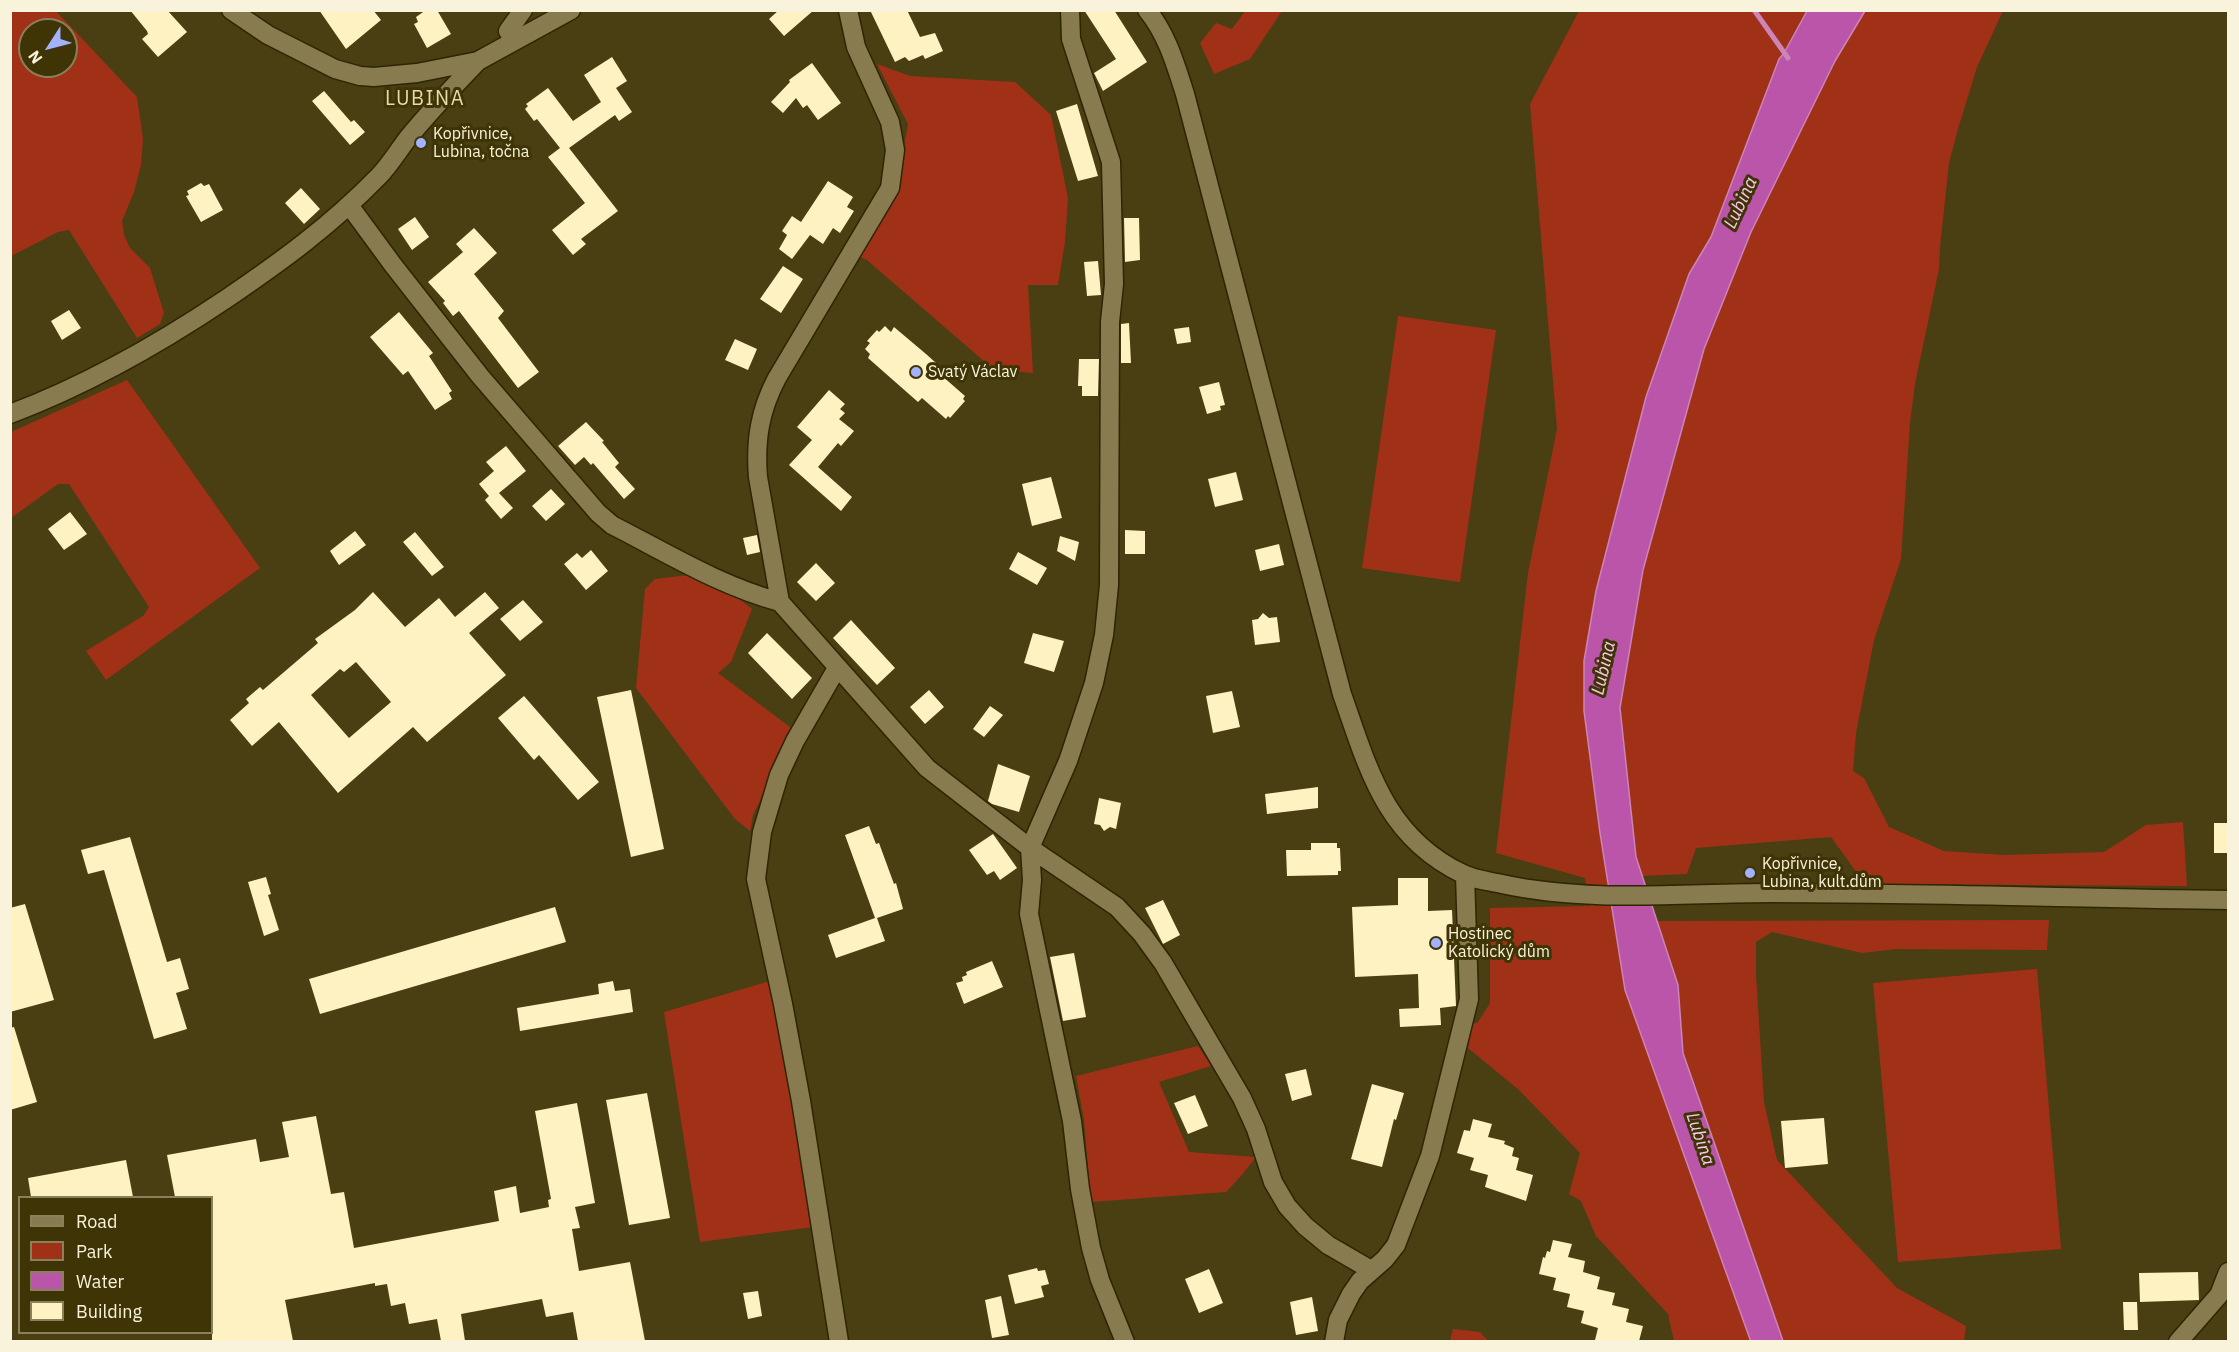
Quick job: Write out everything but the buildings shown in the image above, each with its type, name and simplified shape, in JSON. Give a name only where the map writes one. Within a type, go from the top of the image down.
[{"type":"street","points":[[231,10],[242,20],[286,45],[335,69],[360,76],[392,77],[478,61]]},
{"type":"street","points":[[515,41],[508,31],[524,10]]},
{"type":"street","points":[[10,414],[58,395],[169,337],[301,247],[380,175],[442,98],[478,61],[571,10]]},
{"type":"street","points":[[848,10],[856,47],[890,122],[895,150],[889,191],[777,378],[760,418],[756,457],[758,477],[780,602],[927,768],[1030,848],[1117,907],[1142,933],[1163,963],[1242,1098],[1256,1129],[1273,1182],[1287,1206],[1305,1226],[1328,1245],[1371,1270]]},
{"type":"street","points":[[1070,10],[1071,39],[1111,162],[1114,284],[1110,322],[1109,585],[1104,635],[1094,682],[1068,761],[1030,848],[1032,880],[1029,914],[1072,1121],[1080,1189],[1091,1248],[1100,1280],[1125,1341]]},
{"type":"street","points":[[1147,10],[1166,42],[1185,94],[1342,694],[1369,770],[1384,802],[1404,829],[1432,855],[1465,875],[1523,888],[1601,895],[1799,893],[2229,900]]},
{"type":"street","points":[[349,205],[393,266],[480,376],[598,513],[612,525],[728,584],[753,595],[780,602]]},
{"type":"street","points":[[837,668],[795,741],[779,775],[762,832],[756,879],[799,1090],[839,1341]]},
{"type":"street","points":[[1334,1341],[1338,1320],[1351,1294],[1396,1245],[1430,1156],[1469,999],[1465,875]]},
{"type":"street","points":[[2178,1341],[2219,1295],[2229,1272]]},
{"type":"green space","points":[[10,11],[56,11],[63,18],[18,18],[18,78],[78,78],[78,34],[137,97],[143,139],[141,165],[134,192],[122,221],[124,235],[130,248],[150,268],[164,313],[160,324],[137,338],[69,230],[58,232],[11,256]]},
{"type":"green space","points":[[1245,11],[1282,11],[1250,59],[1214,74],[1200,43],[1216,23],[1232,29]]},
{"type":"green space","points":[[1579,11],[1807,11],[1779,59],[1711,237],[1689,274],[1646,397],[1596,591],[1584,661],[1584,711],[1600,833],[1625,990],[1751,1341],[1674,1341],[1668,1314],[1596,1236],[1581,1201],[1569,1194],[1580,1153],[1519,1090],[1468,1048],[1471,1025],[1478,1022],[1490,1003],[1490,908],[1590,906],[1585,878],[1496,853],[1528,573],[1557,429],[1530,104]]},
{"type":"green space","points":[[1865,11],[2003,11],[1977,67],[1949,163],[1939,269],[1915,384],[1910,423],[1901,559],[1874,640],[1856,733],[1853,771],[1864,778],[1889,827],[1944,851],[2005,855],[2104,852],[2146,825],[2183,822],[2187,886],[1865,884],[1831,837],[1696,848],[1687,874],[1642,876],[1636,857],[1620,708],[1643,570],[1704,349],[1751,232],[1835,61]]},
{"type":"green space","points":[[877,64],[910,76],[1015,82],[1051,115],[1068,198],[1065,242],[1058,285],[1028,285],[1033,373],[993,369],[867,260],[858,256],[895,196],[908,124]]},
{"type":"green space","points":[[1398,316],[1496,330],[1460,582],[1362,568]]},
{"type":"green space","points":[[127,380],[260,568],[106,680],[86,651],[143,616],[149,607],[69,484],[58,484],[11,518],[11,432]]},
{"type":"green space","points":[[706,573],[752,609],[731,662],[718,673],[794,730],[753,815],[750,831],[735,819],[636,688],[645,589],[655,579]]},
{"type":"green space","points":[[2049,920],[2047,950],[1896,949],[1862,953],[1772,932],[1756,942],[1764,1102],[1777,1160],[1897,1288],[1966,1326],[1964,1341],[1783,1341],[1683,1053],[1678,985],[1657,921]]},
{"type":"green space","points":[[2037,969],[2061,1249],[1898,1262],[1873,983]]},
{"type":"green space","points":[[770,981],[784,1038],[813,1227],[700,1242],[664,1012]]},
{"type":"green space","points":[[1198,1046],[1211,1066],[1159,1082],[1189,1152],[1256,1157],[1226,1192],[1091,1202],[1084,1120],[1076,1076]]},
{"type":"green space","points":[[1453,1329],[1480,1332],[1488,1341],[1450,1341]]},
{"type":"water","name":"Lubina","points":[[1807,11],[1865,11],[1835,61],[1751,232],[1704,349],[1643,570],[1620,708],[1636,857],[1678,985],[1683,1053],[1783,1341],[1751,1342],[1625,990],[1600,833],[1584,711],[1584,661],[1596,591],[1646,397],[1689,274],[1711,237],[1779,59]]},
{"type":"waterway","points":[[1754,10],[1788,58]]},
{"type":"place","name":"Kopřivnice, Lubina, točna","points":[[421,143]]},
{"type":"place","name":"Svatý Václav","points":[[916,372]]},
{"type":"place","name":"Kopřivnice, Lubina, kult.dům","points":[[1750,873]]},
{"type":"place","name":"Hostinec Katolický dům","points":[[1436,943]]},
{"type":"district","name":"LUBINA","points":[[425,99]]}]
